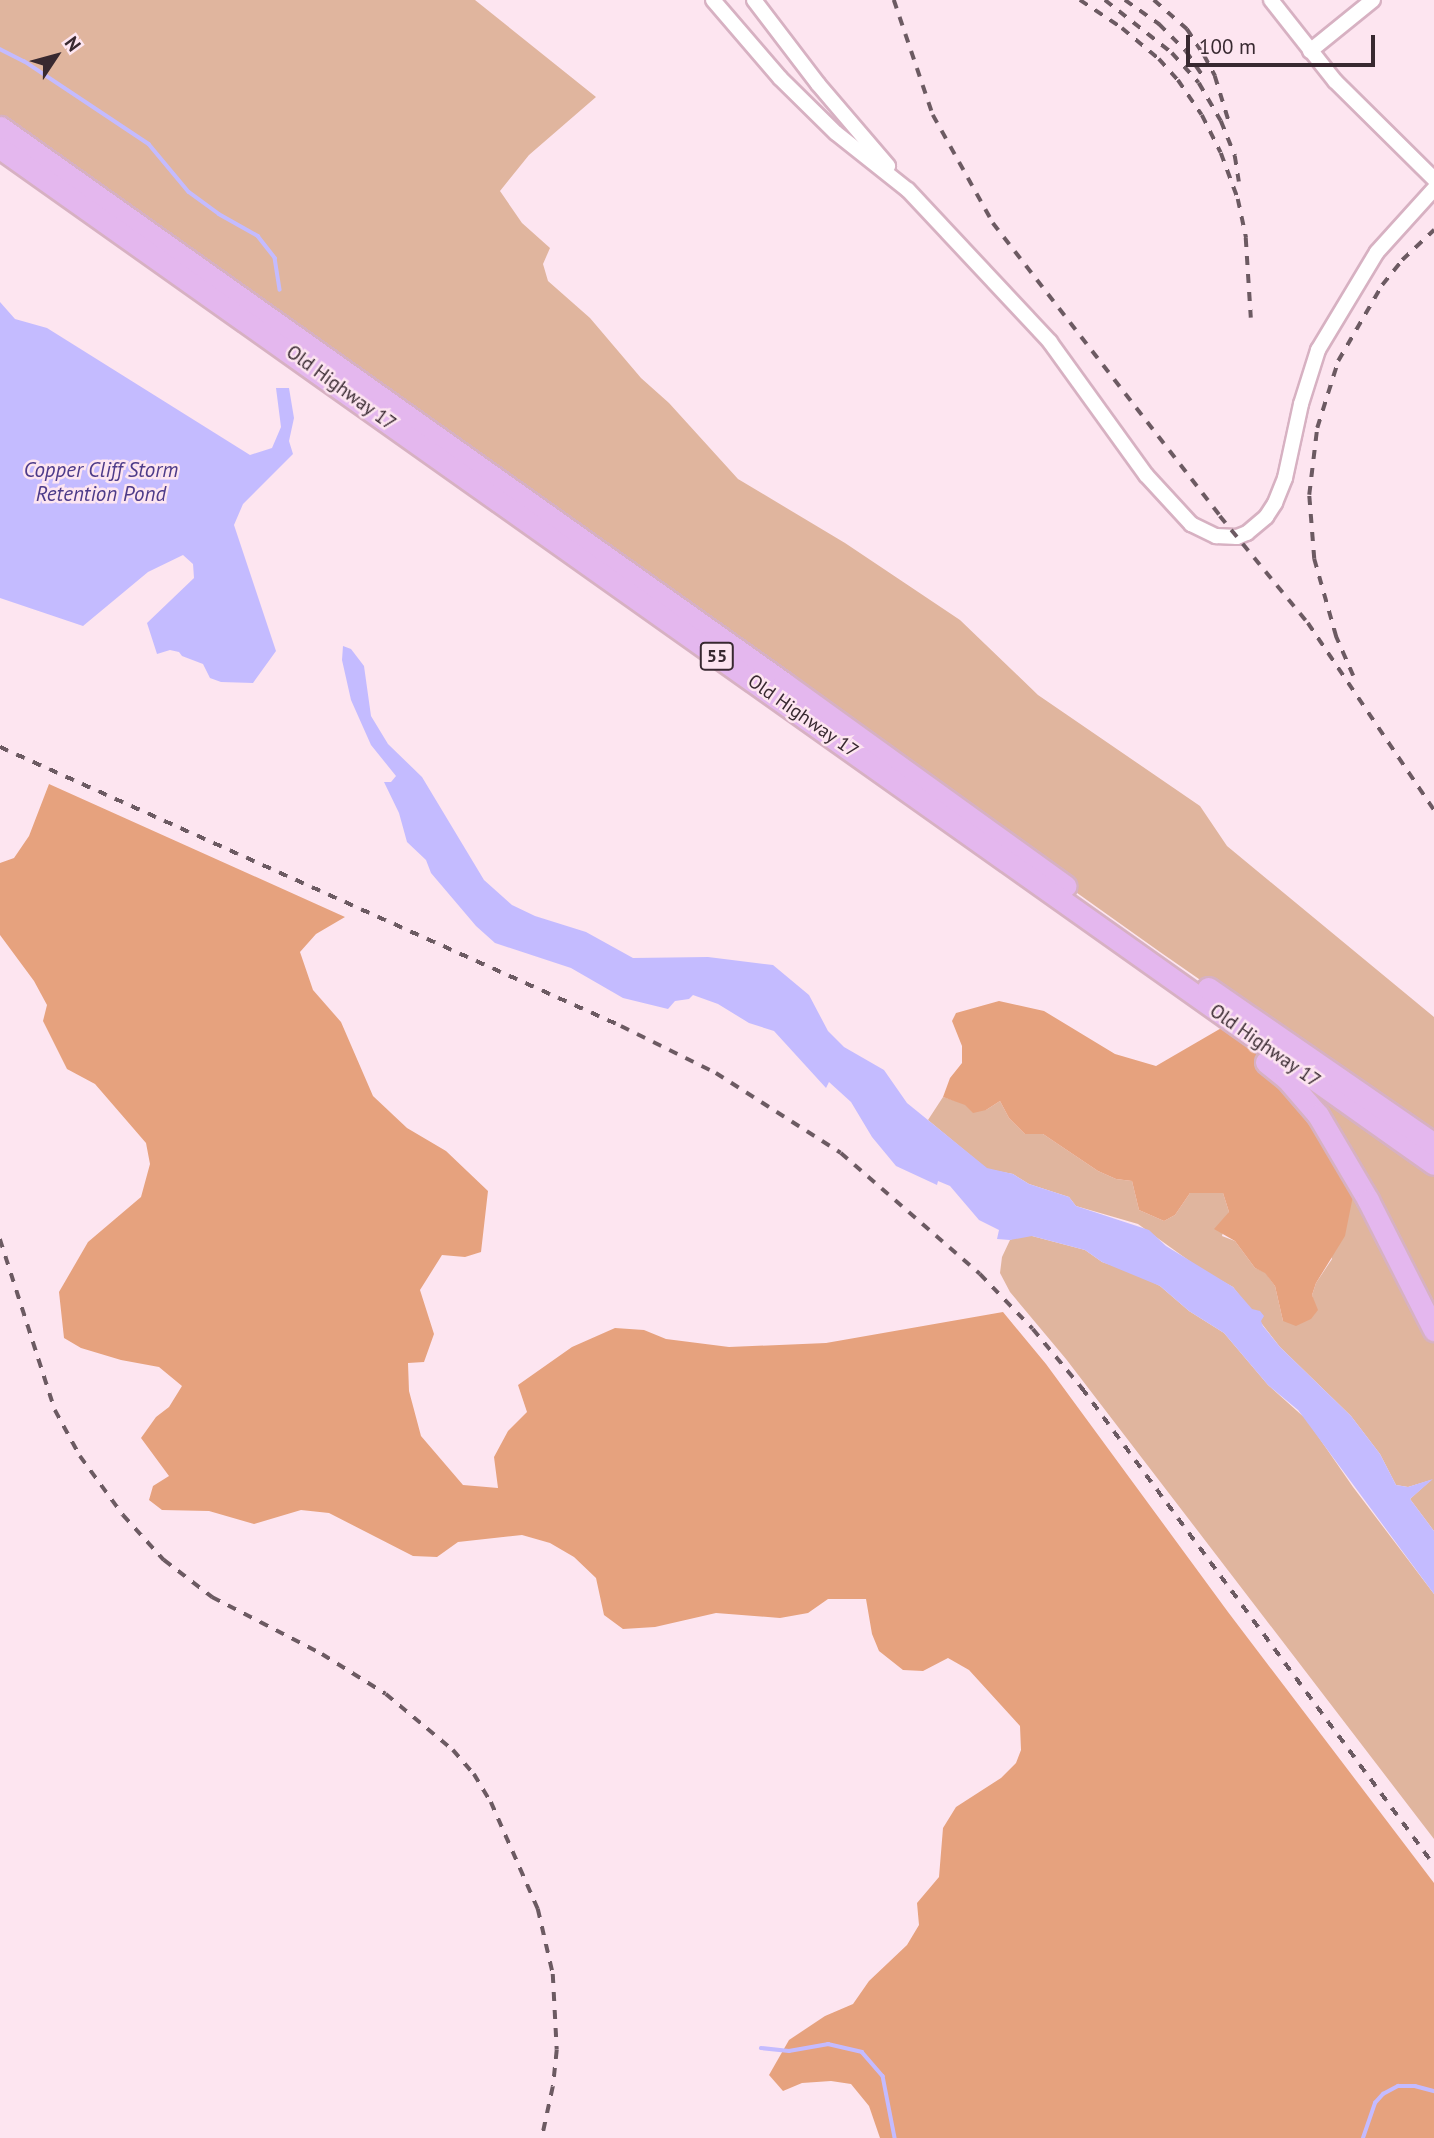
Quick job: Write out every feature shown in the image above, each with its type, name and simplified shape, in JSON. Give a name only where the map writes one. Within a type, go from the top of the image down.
[{"type":"main road","name":"Old Highway 17","points":[[0,127],[795,690],[1220,997],[1434,1144]]},
{"type":"main road","name":"Old Highway 17","points":[[0,148],[1434,1164]]},
{"type":"main road","points":[[1236,1026],[1261,1058],[1286,1079],[1318,1115],[1368,1200],[1434,1329]]},
{"type":"street","points":[[713,0],[780,78],[836,134],[909,190]]},
{"type":"street","points":[[754,0],[818,84],[909,190],[1050,342],[1146,475],[1191,524],[1216,536],[1237,537],[1266,517],[1285,478],[1309,374],[1333,321],[1399,223],[1434,189]]},
{"type":"street","points":[[1272,0],[1310,51],[1382,130],[1434,179]]},
{"type":"street","points":[[1310,51],[1373,0]]},
{"type":"shaded area","points":[[0,0],[475,0],[596,97],[529,155],[500,191],[522,223],[550,248],[543,264],[548,281],[590,318],[641,378],[669,403],[738,479],[845,543],[960,620],[1038,695],[1200,806],[1227,846],[1434,1017],[1434,1142],[1160,952],[0,127]]},
{"type":"shaded area","points":[[49,784],[345,917],[316,934],[300,952],[313,990],[341,1022],[373,1096],[407,1128],[446,1151],[488,1191],[481,1252],[465,1257],[442,1255],[420,1290],[434,1334],[424,1362],[408,1363],[409,1391],[421,1436],[463,1485],[498,1488],[494,1457],[508,1431],[527,1412],[518,1385],[572,1347],[615,1328],[644,1330],[666,1339],[729,1347],[826,1343],[1003,1312],[1046,1364],[1228,1612],[1434,1883],[1434,2138],[880,2138],[869,2106],[851,2084],[831,2081],[802,2083],[783,2091],[769,2075],[789,2040],[825,2016],[853,2004],[869,1981],[907,1945],[919,1925],[917,1903],[939,1877],[943,1828],[956,1807],[1001,1778],[1016,1763],[1021,1750],[1020,1726],[969,1670],[948,1658],[923,1671],[903,1670],[879,1651],[872,1634],[866,1599],[828,1599],[808,1613],[780,1618],[716,1613],[655,1627],[623,1629],[604,1615],[596,1578],[574,1557],[550,1543],[522,1535],[458,1542],[437,1557],[413,1556],[329,1513],[301,1510],[254,1524],[209,1511],[162,1510],[149,1500],[153,1486],[169,1476],[141,1438],[156,1417],[169,1407],[182,1386],[159,1367],[121,1360],[81,1348],[64,1338],[59,1292],[88,1242],[141,1197],[150,1164],[146,1143],[95,1084],[67,1069],[43,1021],[47,1005],[34,981],[0,935],[0,863],[14,858],[29,836]]},
{"type":"shaded area","points":[[999,1001],[1044,1011],[1115,1054],[1156,1066],[1230,1023],[1240,1030],[1357,1176],[1345,1236],[1316,1283],[1312,1295],[1318,1310],[1311,1319],[1296,1326],[1283,1321],[1275,1286],[1265,1273],[1255,1268],[1235,1241],[1214,1229],[1229,1212],[1223,1193],[1190,1193],[1175,1215],[1164,1221],[1139,1210],[1132,1181],[1116,1179],[1098,1171],[1043,1134],[1025,1134],[1009,1118],[1000,1101],[986,1110],[973,1113],[965,1105],[943,1097],[950,1078],[962,1063],[962,1046],[952,1021],[956,1013]]},
{"type":"shaded area","points":[[1240,1030],[1434,1166],[1434,1531],[1410,1499],[1431,1480],[1408,1487],[1396,1485],[1380,1454],[1351,1416],[1280,1347],[1233,1287],[1202,1270],[1138,1224],[1076,1206],[1069,1197],[1029,1184],[1013,1174],[987,1169],[928,1120],[943,1097],[986,1110],[1000,1101],[1009,1118],[1025,1134],[1043,1134],[1098,1171],[1116,1179],[1132,1181],[1139,1210],[1164,1221],[1175,1215],[1190,1193],[1223,1193],[1229,1212],[1222,1236],[1235,1241],[1255,1268],[1265,1272],[1275,1286],[1283,1321],[1314,1303],[1312,1295],[1316,1283],[1332,1259],[1262,1058]]},
{"type":"shaded area","points":[[1018,1236],[1032,1236],[1085,1250],[1102,1262],[1135,1273],[1160,1286],[1189,1311],[1224,1333],[1268,1385],[1306,1419],[1353,1487],[1434,1594],[1434,1839],[1066,1359],[1010,1292],[1000,1273],[1002,1257],[1010,1240]]},
{"type":"water","name":"Copper Cliff Storm Retention Pond","points":[[0,302],[15,319],[47,328],[250,455],[272,448],[281,427],[276,388],[289,388],[294,418],[289,441],[293,454],[243,504],[234,525],[276,651],[253,683],[221,682],[210,678],[203,664],[182,656],[179,652],[170,650],[157,654],[147,623],[194,578],[193,564],[183,555],[148,572],[83,626],[0,598]]},
{"type":"water","points":[[343,646],[351,649],[364,666],[371,716],[388,744],[422,777],[484,880],[512,905],[535,916],[586,932],[633,958],[708,957],[773,965],[809,995],[828,1031],[844,1047],[884,1070],[907,1103],[987,1168],[1013,1174],[1029,1184],[1069,1197],[1076,1206],[1149,1230],[1166,1246],[1233,1287],[1252,1309],[1260,1311],[1264,1316],[1261,1321],[1263,1326],[1280,1347],[1351,1416],[1380,1454],[1396,1485],[1408,1487],[1433,1479],[1410,1499],[1434,1531],[1434,1594],[1298,1410],[1268,1385],[1224,1333],[1189,1311],[1160,1286],[1102,1262],[1085,1250],[1032,1236],[1010,1240],[997,1239],[999,1230],[979,1220],[950,1186],[938,1181],[937,1185],[896,1166],[872,1137],[851,1102],[829,1082],[826,1088],[774,1031],[749,1023],[718,1004],[693,995],[689,999],[675,1001],[668,1009],[623,998],[571,968],[495,943],[476,926],[431,873],[426,860],[407,842],[399,813],[384,782],[391,782],[396,776],[371,745],[351,700],[342,660]]},
{"type":"waterway","points":[[0,49],[24,61],[149,144],[189,192],[219,214],[258,236],[275,258],[280,290]]},
{"type":"waterway","points":[[761,2048],[789,2051],[828,2044],[862,2052],[883,2076],[895,2138]]},
{"type":"waterway","points":[[1363,2138],[1375,2103],[1383,2094],[1398,2086],[1415,2086],[1434,2091]]},
{"type":"railway","points":[[894,0],[933,115],[993,223],[1220,516],[1308,623],[1434,810]]},
{"type":"railway","points":[[1080,0],[1122,28],[1159,59],[1178,80],[1202,115],[1221,153],[1238,199],[1246,238],[1251,318]]},
{"type":"railway","points":[[1105,0],[1172,53],[1199,83],[1221,121],[1235,156],[1239,182]]},
{"type":"railway","points":[[1125,0],[1159,24],[1186,51],[1202,75]]},
{"type":"railway","points":[[1154,0],[1187,29],[1204,55],[1215,76],[1230,125]]},
{"type":"railway","points":[[1353,676],[1336,637],[1314,559],[1309,495],[1317,428],[1338,361],[1382,285],[1402,260],[1434,230]]},
{"type":"railway","points":[[0,747],[621,1026],[716,1073],[841,1153],[980,1274],[1033,1329],[1082,1388],[1434,1865]]},
{"type":"railway","points":[[0,1239],[55,1410],[80,1456],[123,1515],[164,1560],[212,1597],[322,1654],[386,1694],[453,1750],[474,1774],[491,1802],[538,1909],[553,1974],[557,2050],[553,2087],[542,2138]]}]
